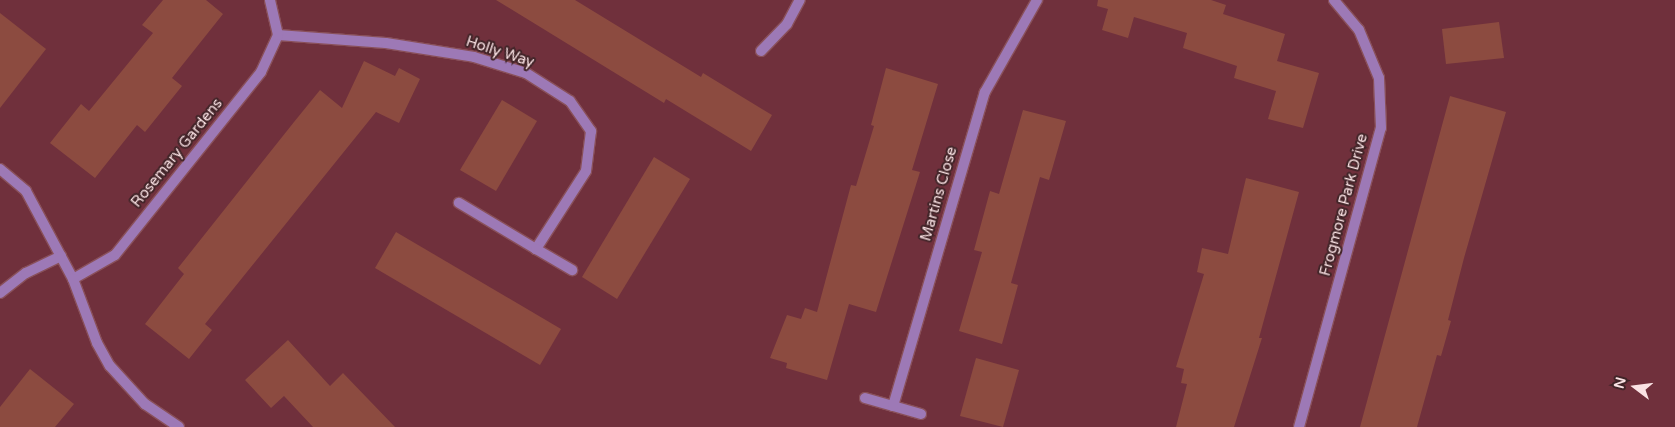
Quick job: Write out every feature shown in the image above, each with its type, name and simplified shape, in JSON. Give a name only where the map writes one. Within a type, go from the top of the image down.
[{"type":"street","points":[[270,0],[278,35]]},
{"type":"street","points":[[761,50],[787,24],[800,0]]},
{"type":"street","name":"Martins Close","points":[[893,406],[985,92],[1037,0]]},
{"type":"street","name":"Frogmore Park Drive","points":[[1299,427],[1381,128],[1379,78],[1360,30],[1334,0]]},
{"type":"street","name":"Holly Way","points":[[278,35],[386,43],[474,57],[526,73],[570,101],[591,131],[586,171],[536,249]]},
{"type":"street","name":"Rosemary Gardens","points":[[73,279],[115,254],[261,72],[278,35]]},
{"type":"street","points":[[0,170],[26,190],[73,279],[96,343],[110,366],[145,404],[179,427]]},
{"type":"street","points":[[459,202],[572,270]]},
{"type":"street","points":[[0,293],[26,273],[61,256]]},
{"type":"street","points":[[865,398],[921,414]]},
{"type":"building","points":[[163,0],[206,0],[223,14],[172,78],[182,86],[145,132],[137,125],[95,178],[50,143],[81,104],[89,111],[153,33],[142,25]]},
{"type":"building","points":[[496,0],[575,0],[701,77],[703,73],[772,115],[751,151],[666,99],[664,103]]},
{"type":"building","points":[[1098,0],[1211,0],[1226,5],[1223,14],[1285,34],[1277,61],[1319,73],[1303,128],[1268,119],[1276,91],[1234,78],[1237,66],[1183,48],[1187,33],[1134,17],[1128,38],[1102,30],[1108,9],[1097,6]]},
{"type":"building","points":[[0,13],[46,49],[0,108]]},
{"type":"building","points":[[1499,22],[1504,58],[1446,64],[1442,29]]},
{"type":"building","points":[[364,61],[395,76],[399,68],[420,79],[399,123],[376,112],[205,324],[212,330],[189,359],[145,324],[184,274],[178,268],[320,90],[342,108]]},
{"type":"building","points":[[886,68],[938,84],[912,170],[920,172],[876,312],[849,304],[827,380],[786,368],[787,363],[770,358],[787,315],[801,319],[805,308],[817,312],[851,185],[856,186],[874,126],[871,125]]},
{"type":"building","points":[[1450,96],[1506,112],[1464,258],[1448,320],[1451,321],[1441,356],[1437,355],[1417,427],[1360,427]]},
{"type":"building","points":[[502,100],[537,121],[496,191],[460,170]]},
{"type":"building","points":[[1023,110],[1066,121],[1049,180],[1040,177],[1011,283],[1018,285],[1002,344],[959,331],[982,252],[974,250],[990,191],[999,194]]},
{"type":"building","points":[[654,157],[690,179],[617,299],[582,277]]},
{"type":"building","points":[[1246,178],[1299,192],[1259,338],[1262,338],[1234,427],[1176,427],[1187,384],[1181,383],[1184,369],[1176,367],[1204,274],[1197,272],[1202,248],[1228,254]]},
{"type":"building","points":[[396,232],[561,329],[540,365],[375,268]]},
{"type":"building","points":[[288,340],[330,386],[343,373],[395,427],[313,427],[284,396],[271,408],[245,380]]},
{"type":"building","points":[[976,358],[1019,370],[1003,427],[960,416]]},
{"type":"building","points":[[30,369],[74,404],[55,427],[0,427],[0,407]]}]
